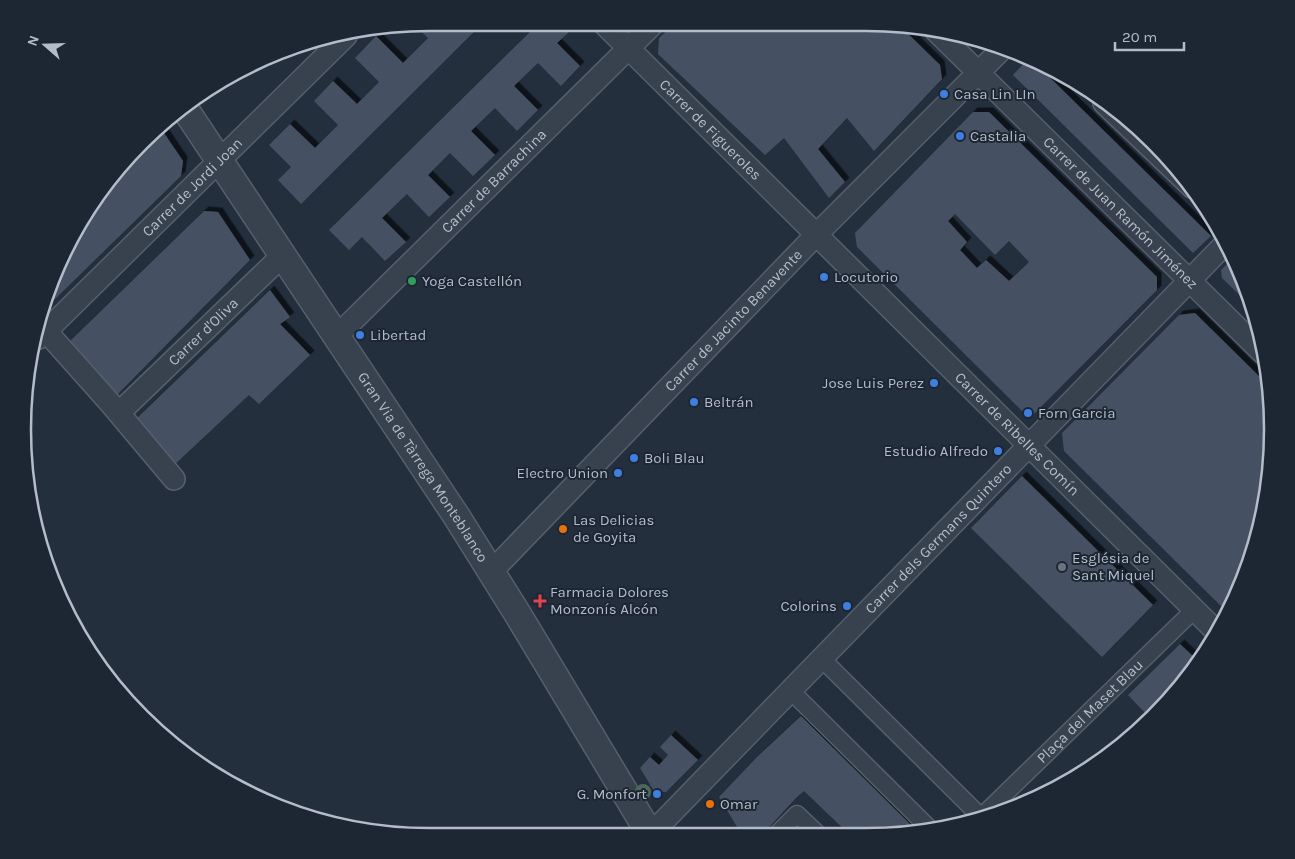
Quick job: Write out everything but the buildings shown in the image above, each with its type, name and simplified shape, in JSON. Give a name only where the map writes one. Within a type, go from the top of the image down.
[{"type":"street","name":"Carrer de Figueroles","points":[[611,31],[816,235]]},
{"type":"street","name":"Carrer de Barrachina","points":[[336,337],[647,31]]},
{"type":"street","name":"Carrer de Jordi Joan","points":[[44,331],[340,42]]},
{"type":"street","name":"Carrer de Juan Ramón Jiménez","points":[[962,46],[978,72],[1254,344]]},
{"type":"street","name":"Carrer de Jacinto Benavente","points":[[492,571],[816,235],[997,53]]},
{"type":"street","name":"Gran Via de Tàrrega Monteblanco","points":[[187,114],[492,571],[647,828]]},
{"type":"street","name":"Carrer de Ribelles Comín","points":[[816,235],[1212,626]]},
{"type":"street","name":"Carrer dels Germans Quintero","points":[[657,828],[1221,249]]},
{"type":"street","name":"Carrer d'Oliva","points":[[124,408],[282,256]]},
{"type":"street","points":[[43,336],[111,404],[174,479]]},
{"type":"street","name":"Plaça del Maset Blau","points":[[992,808],[1195,609]]},
{"type":"street","name":"Plaça del Maset Blau","points":[[822,659],[978,811]]},
{"type":"street","points":[[790,691],[924,823]]},
{"type":"street","points":[[783,828],[797,814],[812,828]]},
{"type":"place","name":"Casa Lin LIn","points":[[944,94]]},
{"type":"place","name":"Castalia","points":[[960,136]]},
{"type":"place","name":"Locutorio","points":[[824,277]]},
{"type":"place","name":"Yoga Castellón","points":[[412,281]]},
{"type":"place","name":"Libertad","points":[[360,335]]},
{"type":"place","name":"Jose Luis Perez","points":[[934,383]]},
{"type":"place","name":"Beltrán","points":[[694,402]]},
{"type":"place","name":"Forn Garcia","points":[[1028,413]]},
{"type":"place","name":"Estudio Alfredo","points":[[998,451]]},
{"type":"place","name":"Boli Blau","points":[[634,458]]},
{"type":"place","name":"Electro Union","points":[[618,473]]},
{"type":"place","name":"Las Delicias de Goyita","points":[[563,529]]},
{"type":"place","name":"Església de Sant Miquel","points":[[1062,567]]},
{"type":"place","name":"Farmacia Dolores Monzonís Alcón","points":[[540,601]]},
{"type":"place","name":"Colorins","points":[[847,606]]},
{"type":"place","name":"G. Monfort","points":[[657,794]]},
{"type":"place","name":"Omar","points":[[710,804]]}]
